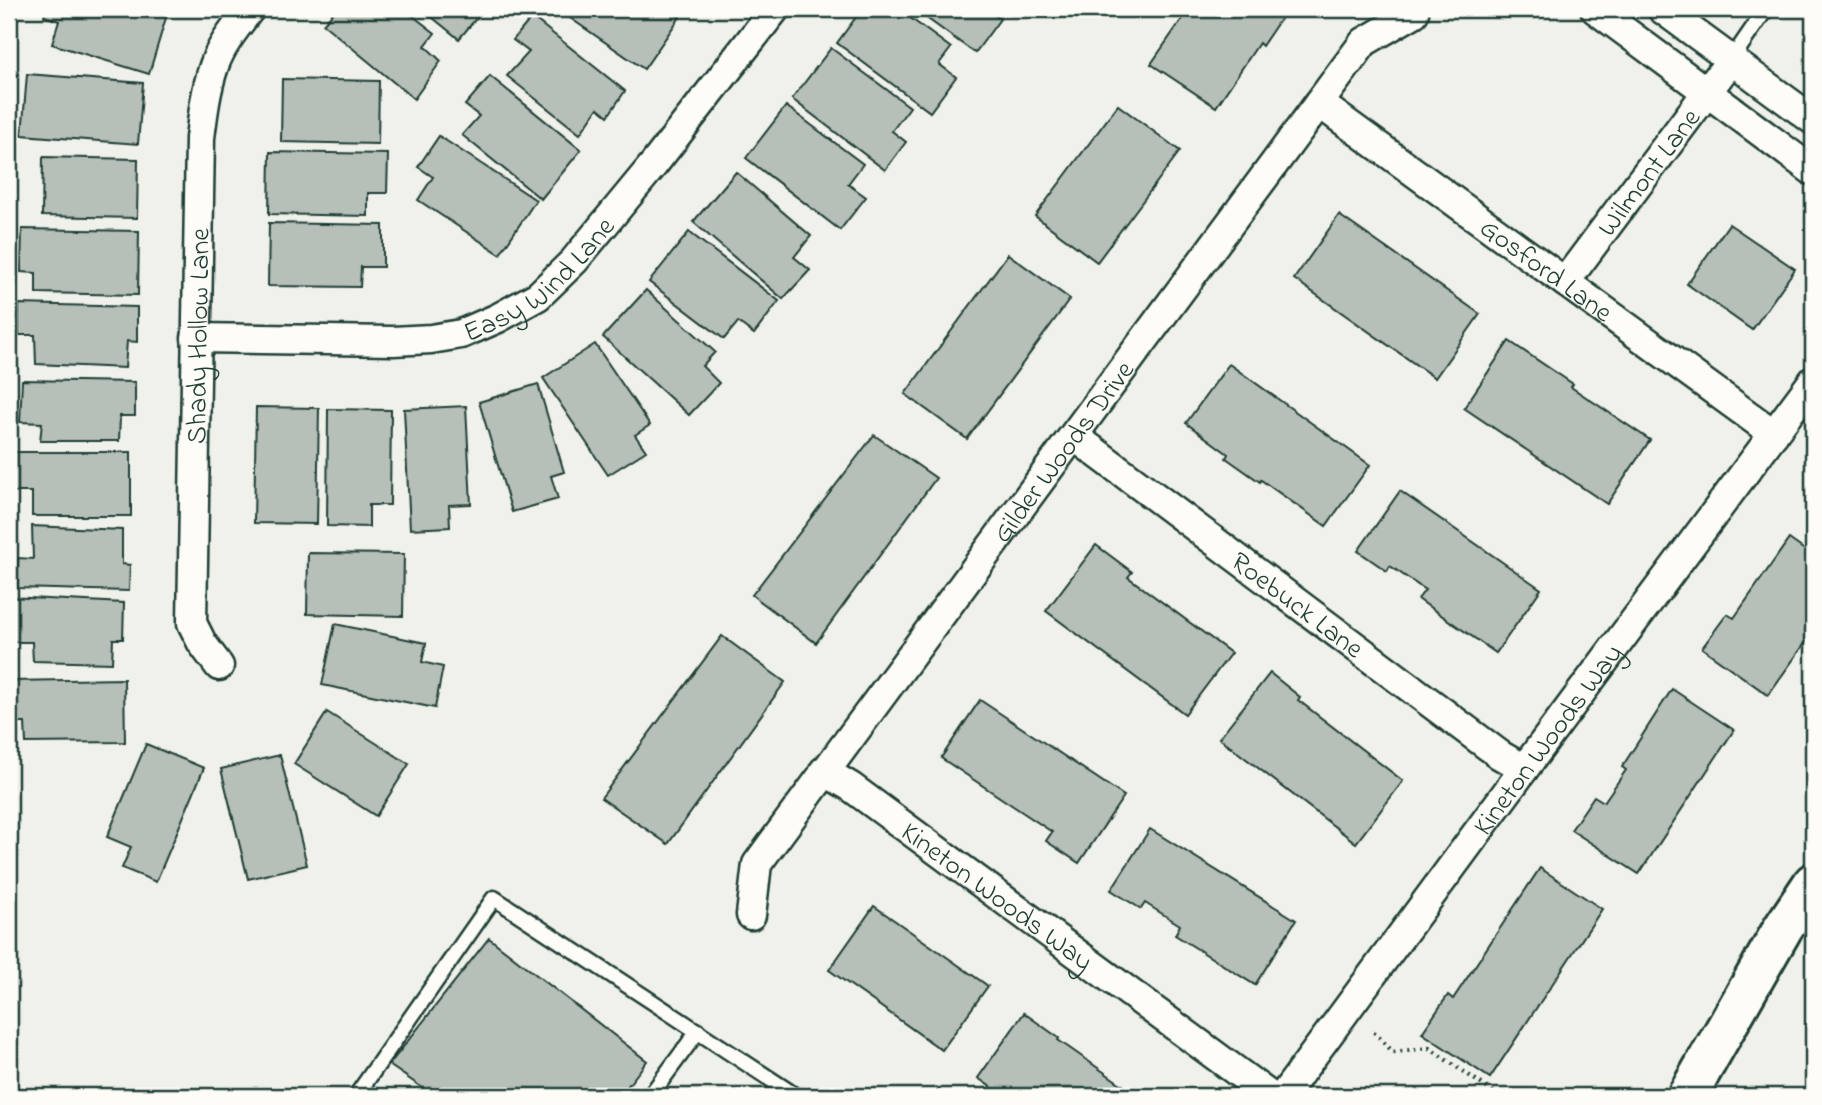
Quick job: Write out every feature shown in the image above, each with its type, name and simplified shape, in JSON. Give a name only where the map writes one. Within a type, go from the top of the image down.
[{"type":"street","name":"Shady Hollow Lane","points":[[219,666],[191,623],[200,138],[215,64],[250,9]]},
{"type":"street","name":"Easy Wind Lane","points":[[197,338],[393,341],[431,339],[461,334],[538,296],[582,252],[775,9]]},
{"type":"street","points":[[1595,9],[1813,171]]},
{"type":"street","points":[[1662,9],[1813,120]]},
{"type":"street","name":"Gilder Woods Drive","points":[[751,915],[757,864],[824,771],[1364,42],[1414,13]]},
{"type":"street","name":"Wilmont Lane","points":[[1565,282],[1731,60]]},
{"type":"street","name":"Gosford Lane","points":[[1319,103],[1774,434]]},
{"type":"street","name":"Kineton Woods Way","points":[[1283,1096],[1813,381]]},
{"type":"street","name":"Roebuck Lane","points":[[1074,436],[1500,755],[1524,769]]},
{"type":"street","name":"Kineton Woods Way","points":[[824,771],[851,787],[1270,1096]]},
{"type":"street","points":[[1687,1096],[1783,928],[1813,883]]},
{"type":"lane","points":[[1731,60],[1766,9]]},
{"type":"lane","points":[[356,1096],[494,898],[796,1096]]},
{"type":"lane","points":[[650,1096],[698,1031]]},
{"type":"path","points":[[1374,1032],[1393,1052],[1429,1048],[1499,1096]]},
{"type":"path","points":[[1196,1096],[1204,1085]]},
{"type":"building","points":[[46,9],[168,11],[149,74],[52,44],[59,21],[44,16]]},
{"type":"building","points":[[336,9],[404,9],[435,33],[425,46],[441,61],[414,99],[323,24]]},
{"type":"building","points":[[422,9],[484,9],[459,39]]},
{"type":"building","points":[[557,9],[667,9],[680,17],[644,69]]},
{"type":"building","points":[[862,9],[898,9],[951,48],[939,64],[956,77],[930,112],[837,43]]},
{"type":"building","points":[[914,9],[986,9],[1000,19],[975,53]]},
{"type":"building","points":[[1189,9],[1287,9],[1262,46],[1259,43],[1216,107],[1151,64]]},
{"type":"building","points":[[532,17],[625,91],[608,116],[598,108],[580,134],[507,76],[529,52],[513,40]]},
{"type":"building","points":[[831,48],[910,107],[892,131],[906,142],[885,170],[792,99]]},
{"type":"building","points":[[27,74],[143,83],[138,144],[22,135]]},
{"type":"building","points":[[490,76],[581,150],[541,199],[462,135],[479,116],[465,105]]},
{"type":"building","points":[[282,79],[379,81],[378,144],[281,142]]},
{"type":"building","points":[[1118,105],[1180,151],[1097,262],[1035,216]]},
{"type":"building","points":[[786,106],[863,164],[848,184],[866,197],[840,230],[746,158]]},
{"type":"building","points":[[439,136],[536,200],[500,254],[418,200],[433,177],[418,167]]},
{"type":"building","points":[[270,152],[388,154],[387,193],[368,193],[368,216],[269,214]]},
{"type":"building","points":[[43,157],[138,159],[137,218],[42,216]]},
{"type":"building","points":[[736,172],[811,236],[794,257],[810,270],[783,299],[693,222]]},
{"type":"building","points":[[1339,215],[1480,314],[1435,378],[1294,279]]},
{"type":"building","points":[[269,223],[383,225],[383,267],[361,267],[360,287],[268,286]]},
{"type":"building","points":[[1729,224],[1795,269],[1752,330],[1687,284]]},
{"type":"building","points":[[22,229],[139,231],[138,295],[36,293],[36,273],[21,272]]},
{"type":"building","points":[[689,232],[779,301],[754,334],[738,322],[724,339],[649,282]]},
{"type":"building","points":[[1008,254],[1070,299],[967,439],[905,394]]},
{"type":"building","points":[[646,290],[715,352],[702,366],[719,383],[689,415],[603,337]]},
{"type":"building","points":[[19,304],[137,307],[137,342],[127,341],[125,368],[36,364],[35,335],[19,335]]},
{"type":"building","points":[[1509,341],[1650,440],[1607,504],[1464,408]]},
{"type":"building","points":[[595,344],[650,425],[635,435],[646,451],[608,475],[543,378]]},
{"type":"building","points":[[1229,364],[1370,465],[1326,526],[1226,458],[1228,454],[1186,423]]},
{"type":"building","points":[[22,380],[135,382],[135,416],[120,416],[119,441],[40,441],[42,423],[20,422]]},
{"type":"building","points":[[538,384],[564,472],[551,476],[558,499],[512,512],[479,402]]},
{"type":"building","points":[[466,406],[471,504],[449,505],[450,527],[410,529],[404,409]]},
{"type":"building","points":[[256,407],[319,408],[317,524],[254,523]]},
{"type":"building","points":[[328,409],[391,410],[390,505],[369,505],[369,527],[327,526]]},
{"type":"building","points":[[874,435],[936,478],[816,643],[752,595]]},
{"type":"building","points":[[12,452],[131,452],[131,516],[32,516],[32,492],[12,492]]},
{"type":"building","points":[[1400,491],[1541,589],[1496,653],[1418,599],[1425,590],[1390,566],[1387,571],[1358,551]]},
{"type":"building","points":[[32,526],[122,530],[122,564],[130,565],[129,591],[17,588],[18,558],[33,559]]},
{"type":"building","points":[[1789,539],[1813,556],[1813,632],[1768,695],[1702,648],[1727,614],[1734,618]]},
{"type":"building","points":[[1096,545],[1132,572],[1128,577],[1231,653],[1185,714],[1046,611]]},
{"type":"building","points":[[308,553],[404,554],[403,616],[307,614]]},
{"type":"building","points":[[9,597],[124,603],[123,639],[113,639],[112,663],[33,661],[32,642],[9,642]]},
{"type":"building","points":[[335,624],[426,643],[422,662],[443,667],[435,708],[322,685]]},
{"type":"building","points":[[722,636],[785,682],[668,844],[601,798]]},
{"type":"building","points":[[1270,673],[1300,697],[1298,700],[1403,781],[1356,843],[1219,738]]},
{"type":"building","points":[[124,679],[125,742],[26,743],[25,723],[9,723],[9,681]]},
{"type":"building","points":[[1672,689],[1734,730],[1639,874],[1571,830],[1594,796],[1604,802],[1626,770],[1622,767]]},
{"type":"building","points":[[980,700],[1124,796],[1079,863],[1046,841],[1052,832],[941,758]]},
{"type":"building","points":[[327,712],[409,764],[376,816],[294,764]]},
{"type":"building","points":[[146,744],[204,768],[156,882],[122,868],[131,847],[107,837]]},
{"type":"building","points":[[280,755],[307,865],[248,879],[221,769]]},
{"type":"building","points":[[1150,829],[1296,920],[1255,985],[1175,935],[1180,925],[1145,903],[1141,909],[1111,890]]},
{"type":"building","points":[[1540,868],[1602,909],[1490,1078],[1422,1033],[1448,995],[1453,999]]},
{"type":"building","points":[[874,906],[988,986],[942,1050],[829,970]]},
{"type":"building","points":[[489,938],[647,1061],[620,1096],[419,1096],[424,1089],[389,1065]]},
{"type":"building","points":[[1024,1013],[1138,1096],[1004,1096],[978,1078]]}]
